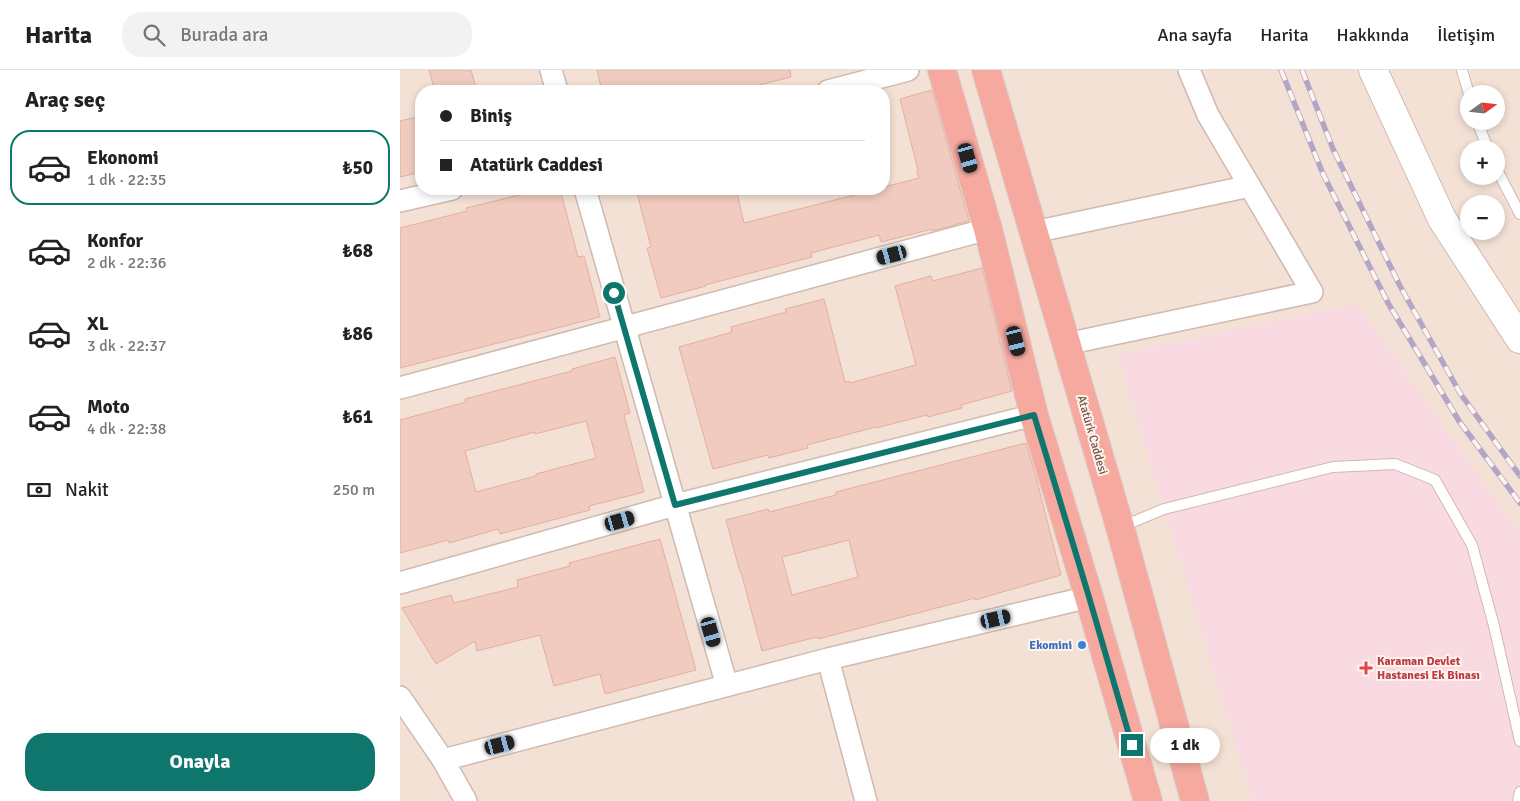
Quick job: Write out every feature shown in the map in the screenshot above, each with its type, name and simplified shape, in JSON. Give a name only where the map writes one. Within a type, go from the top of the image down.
[{"type":"highway","points":[[942,70],[988,229],[1034,415],[1148,801]]},
{"type":"highway","name":"Atatürk Caddesi","points":[[986,70],[1120,527],[1195,801]]},
{"type":"street","points":[[551,70],[555,85]]},
{"type":"street","points":[[851,85],[908,70]]},
{"type":"street","points":[[1066,344],[1312,292],[1208,115],[1189,70]]},
{"type":"street","points":[[1373,70],[1442,219],[1520,339]]},
{"type":"street","points":[[1034,232],[1250,186]]},
{"type":"street","points":[[400,201],[426,195]]},
{"type":"street","points":[[587,195],[727,686]]},
{"type":"street","points":[[400,388],[988,229]]},
{"type":"street","points":[[400,583],[675,505],[1034,415]]},
{"type":"street","points":[[443,760],[828,659],[1089,597]]},
{"type":"street","points":[[828,659],[866,801]]},
{"type":"street","points":[[400,697],[443,760],[466,801]]},
{"type":"lane","points":[[1462,70],[1466,85]]},
{"type":"lane","points":[[1505,185],[1520,214]]},
{"type":"lane","points":[[1120,527],[1164,508],[1333,467],[1396,464],[1435,480],[1472,545],[1494,626],[1520,741]]},
{"type":"lane","points":[[1518,801],[1520,792]]},
{"type":"shaded area","points":[[400,70],[1520,70],[1520,801],[400,801]]},
{"type":"shaded area","name":"Karaman Devlet Hastanesi Ek Binası","points":[[1357,304],[1520,535],[1520,801],[1253,801],[1118,355]]},
{"type":"building","points":[[429,70],[471,70],[475,85],[433,85]]},
{"type":"building","points":[[597,70],[790,70],[791,77],[759,85],[601,85]]},
{"type":"building","points":[[932,90],[969,221],[881,242],[879,235],[811,253],[812,257],[661,298],[647,248],[651,247],[638,195],[737,195],[744,223],[854,195],[890,195],[890,185],[919,178],[900,99]]},
{"type":"building","points":[[415,117],[415,173],[400,177],[400,121]]},
{"type":"building","points":[[519,195],[562,195],[578,257],[584,256],[600,317],[400,368],[400,228],[467,211],[466,208]]},
{"type":"building","points":[[982,268],[1012,391],[961,405],[962,408],[928,417],[927,415],[876,427],[807,445],[808,448],[769,458],[768,455],[713,469],[679,347],[732,332],[731,327],[786,312],[785,309],[824,299],[845,382],[849,381],[850,383],[916,365],[895,286],[931,276],[933,281]]},
{"type":"building","points":[[615,357],[630,413],[624,415],[644,492],[589,506],[590,510],[500,534],[498,529],[449,543],[448,540],[400,553],[400,420],[466,402],[465,399],[572,371],[572,369]],"holes":[[[586,421],[596,458],[476,492],[465,451],[535,432],[535,434]]]},
{"type":"building","points":[[1026,443],[1061,575],[975,600],[975,598],[818,639],[817,637],[762,651],[726,520],[768,509],[769,512],[836,495],[836,492]],"holes":[[[849,540],[858,577],[792,595],[782,557]]]},
{"type":"building","points":[[660,539],[696,670],[605,694],[600,674],[554,686],[540,635],[477,651],[475,641],[436,664],[402,608],[451,595],[454,603],[518,587],[517,580],[570,566],[569,563]]},
{"type":"railway","points":[[1281,70],[1323,174],[1388,303],[1459,421],[1520,503]]},
{"type":"railway","points":[[1302,70],[1333,149],[1400,286],[1460,393],[1520,476]]},
{"type":"place","name":"Ekomini","points":[[1082,645]]},
{"type":"place","name":"Karaman Devlet Hastanesi Ek Binası","points":[[1366,668]]},
{"type":"route","points":[[614,293],[675,505],[1034,415],[1132,745]]}]
